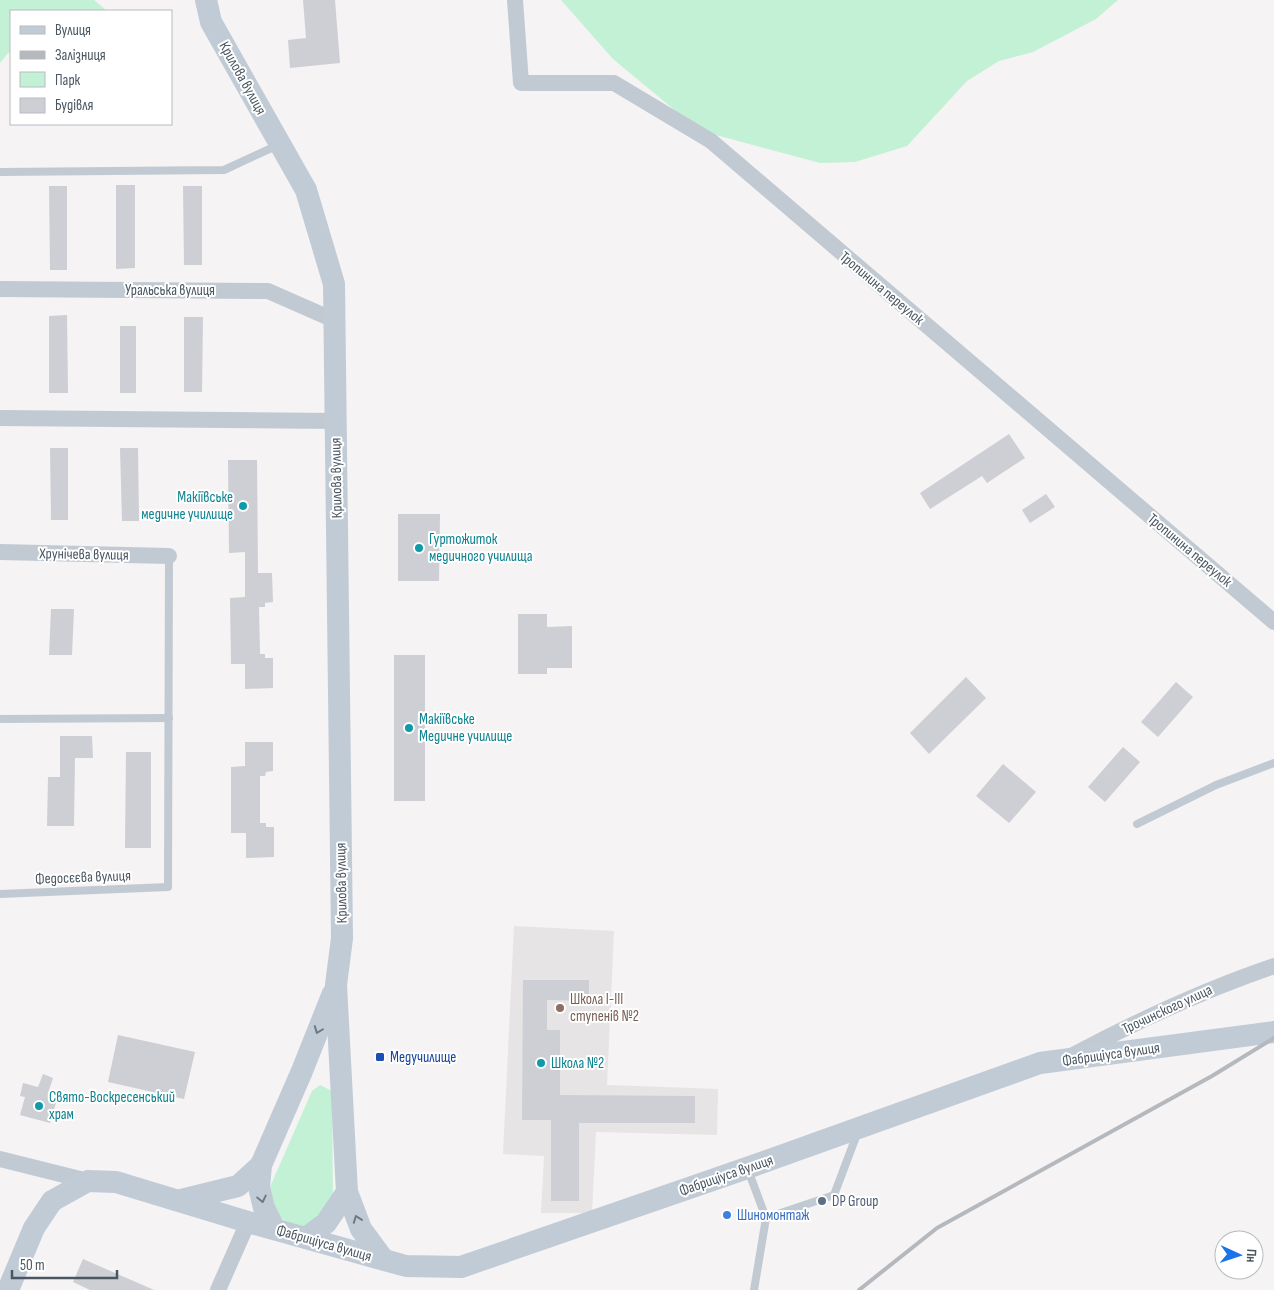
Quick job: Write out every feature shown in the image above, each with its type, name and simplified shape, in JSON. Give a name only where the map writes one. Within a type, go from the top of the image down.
[{"type":"main road","name":"Крилова вулиця","points":[[206,0],[211,22],[306,190],[334,284],[342,938],[336,985]]},
{"type":"main road","points":[[274,1228],[264,1208],[259,1187],[262,1165],[336,985]]},
{"type":"main road","points":[[336,985],[347,1192],[361,1229],[383,1260]]},
{"type":"main road","name":"Фабриціуса вулиця","points":[[88,1181],[116,1182],[181,1200],[248,1222],[406,1266],[461,1266],[747,1168],[1040,1063],[1274,1032]]},
{"type":"main road","points":[[302,1071],[310,1068],[332,1071],[340,1080]]},
{"type":"main road","points":[[181,1200],[238,1186],[262,1165]]},
{"type":"main road","points":[[8,1290],[34,1228],[52,1201],[88,1181]]},
{"type":"main road","points":[[306,1238],[326,1223],[347,1192]]},
{"type":"street","name":"Тропинина переулок","points":[[515,0],[521,83],[614,83],[711,142],[1274,622]]},
{"type":"street","name":"Уральська вулиця","points":[[0,289],[268,291],[334,320]]},
{"type":"street","points":[[0,418],[336,421]]},
{"type":"street","name":"Хрунічева вулиця","points":[[0,552],[169,556]]},
{"type":"street","name":"Трочинского улица","points":[[1064,1060],[1151,1014],[1230,980],[1274,966]]},
{"type":"street","points":[[0,1159],[88,1181]]},
{"type":"street","points":[[218,1290],[248,1222]]},
{"type":"lane","points":[[0,172],[224,170],[280,144]]},
{"type":"lane","points":[[0,719],[169,718],[169,556]]},
{"type":"lane","name":"Федосєєва вулиця","points":[[0,894],[168,887],[169,718]]},
{"type":"lane","points":[[1137,824],[1216,784],[1274,763]]},
{"type":"lane","points":[[766,1218],[834,1195],[859,1128]]},
{"type":"lane","points":[[747,1168],[766,1218],[754,1290]]},
{"type":"shaded area","name":"Школа I-III ступенів №2","points":[[514,926],[614,931],[607,1085],[718,1089],[717,1135],[596,1132],[592,1213],[541,1213],[544,1156],[503,1154]]},
{"type":"green space","points":[[0,0],[94,0],[106,10],[10,10],[10,52],[0,63]]},
{"type":"green space","points":[[561,0],[1118,0],[1096,19],[1033,52],[999,61],[967,81],[907,146],[855,162],[820,163],[716,135],[683,117],[613,59]]},
{"type":"green space","points":[[320,1085],[332,1091],[333,1202],[310,1227],[294,1227],[273,1213],[270,1187],[312,1091]]},
{"type":"building","points":[[303,0],[335,0],[340,63],[290,68],[288,40],[306,38]]},
{"type":"building","points":[[116,185],[135,185],[135,268],[116,269]]},
{"type":"building","points":[[49,186],[67,186],[67,270],[50,270]]},
{"type":"building","points":[[183,186],[202,186],[202,265],[184,265]]},
{"type":"building","points":[[67,315],[68,393],[49,393],[49,316]]},
{"type":"building","points":[[184,317],[203,317],[202,392],[184,392]]},
{"type":"building","points":[[120,326],[136,326],[136,393],[120,393]]},
{"type":"building","points":[[1009,434],[1025,458],[987,483],[982,476],[930,509],[920,493]]},
{"type":"building","points":[[50,448],[68,448],[68,520],[51,520]]},
{"type":"building","points":[[120,448],[138,448],[139,521],[122,521]]},
{"type":"building","points":[[228,460],[257,460],[258,573],[272,573],[273,602],[265,603],[265,607],[259,607],[260,654],[265,654],[265,658],[273,658],[273,688],[245,689],[245,664],[231,664],[230,598],[245,597],[245,552],[229,553]]},
{"type":"building","points":[[1046,494],[1055,507],[1030,523],[1022,510]]},
{"type":"building","name":"Гуртожиток медичного училища","points":[[398,514],[440,514],[439,581],[398,581]]},
{"type":"building","points":[[51,609],[74,609],[72,655],[49,655]]},
{"type":"building","points":[[518,614],[547,614],[547,627],[572,626],[572,668],[547,668],[547,674],[518,674]]},
{"type":"building","name":"Макіївське Медичне училище","points":[[394,655],[425,655],[425,801],[394,801]]},
{"type":"building","points":[[966,677],[986,698],[929,754],[910,733]]},
{"type":"building","points":[[1176,682],[1193,697],[1158,737],[1141,722]]},
{"type":"building","points":[[60,736],[92,736],[93,758],[75,758],[74,826],[47,826],[48,777],[60,777]]},
{"type":"building","points":[[245,742],[273,742],[273,771],[266,772],[265,776],[260,776],[260,823],[266,823],[266,827],[274,827],[274,857],[246,858],[246,833],[231,833],[231,767],[245,766]]},
{"type":"building","points":[[1123,747],[1140,762],[1105,802],[1088,787]]},
{"type":"building","points":[[126,752],[151,752],[151,848],[125,848]]},
{"type":"building","points":[[1003,764],[1036,792],[1009,823],[976,796]]},
{"type":"building","points":[[523,980],[589,980],[589,1001],[547,1000],[547,1030],[560,1030],[560,1095],[695,1096],[695,1123],[579,1123],[579,1201],[551,1201],[551,1120],[522,1120]]},
{"type":"building","points":[[118,1035],[195,1052],[184,1099],[108,1082]]},
{"type":"building","name":"Свято-Воскресенський храм","points":[[43,1074],[53,1078],[49,1090],[59,1093],[50,1123],[20,1115],[25,1097],[20,1096],[23,1083],[38,1087]]},
{"type":"building","points":[[83,1259],[154,1290],[90,1290],[73,1282]]},
{"type":"railway","points":[[859,1290],[937,1228],[1212,1076],[1274,1038]]},
{"type":"place","name":"Макіївське медичне училище","points":[[243,506]]},
{"type":"place","name":"Гуртожиток медичного училища","points":[[419,548]]},
{"type":"place","name":"Макіївське Медичне училище","points":[[409,728]]},
{"type":"place","name":"Школа I-III ступенів №2","points":[[560,1008]]},
{"type":"place","name":"Медучилище","points":[[380,1057]]},
{"type":"place","name":"Школа №2","points":[[541,1063]]},
{"type":"place","name":"Свято-Воскресенський храм","points":[[39,1106]]},
{"type":"place","name":"DP Group","points":[[822,1201]]},
{"type":"place","name":"Шиномонтаж","points":[[727,1215]]}]
